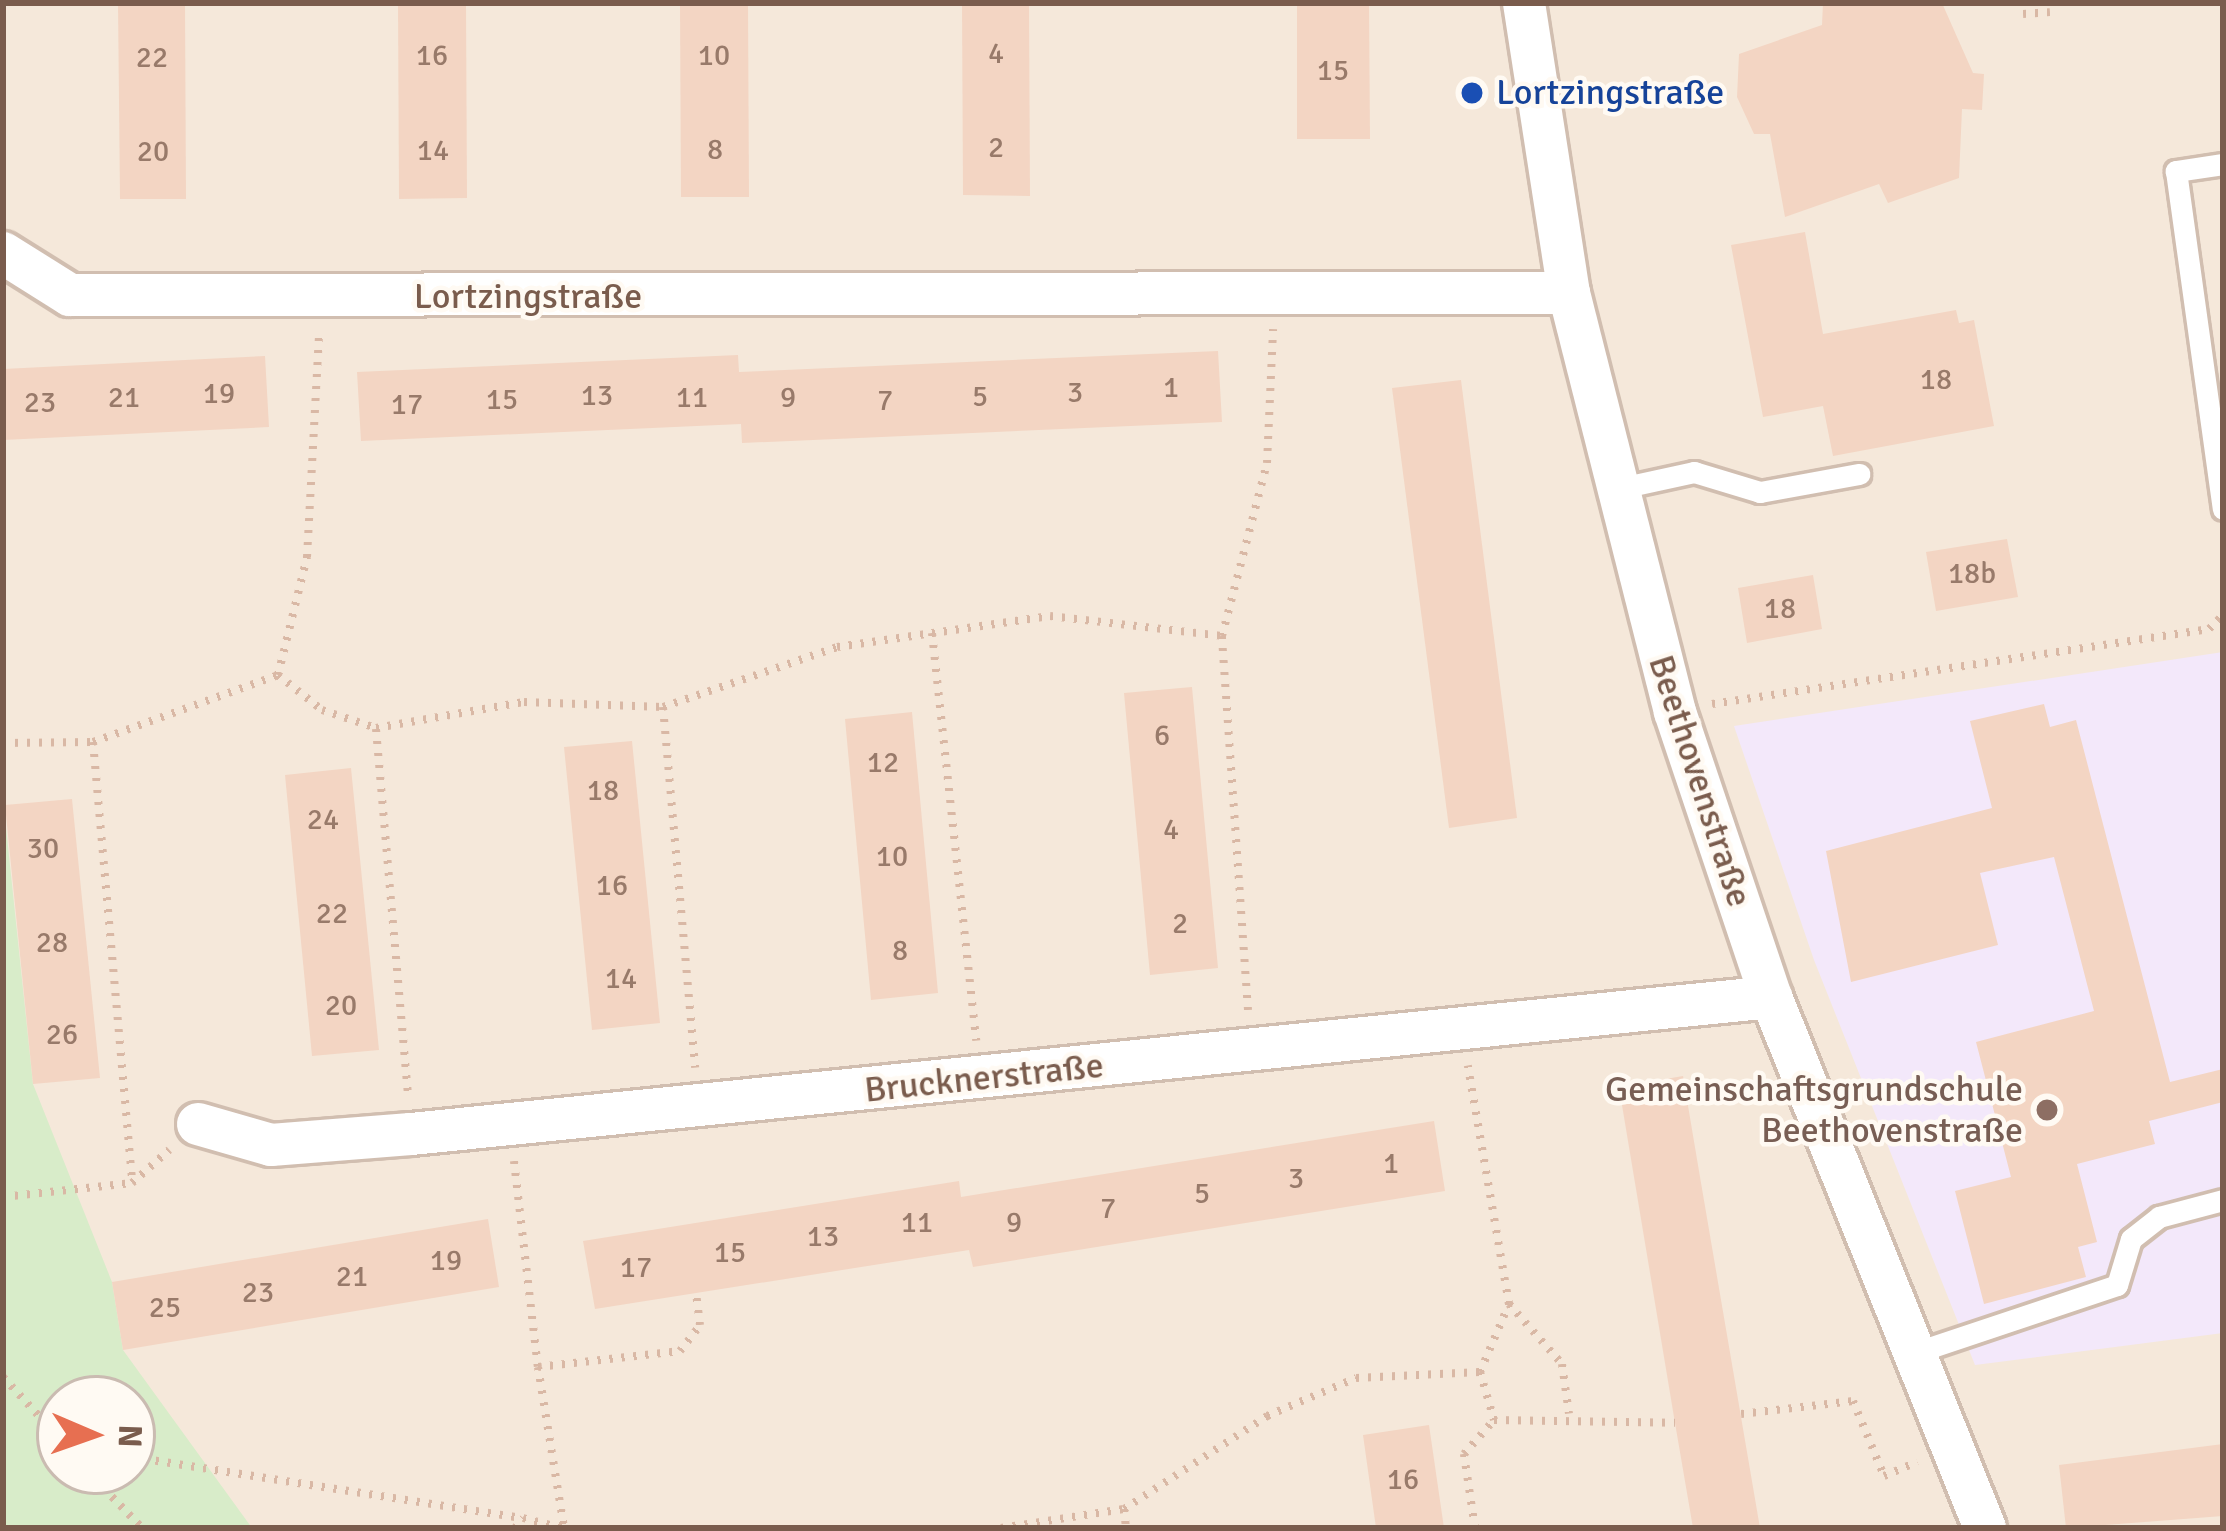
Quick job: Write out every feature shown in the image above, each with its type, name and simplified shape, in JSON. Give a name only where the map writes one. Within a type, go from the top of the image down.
[{"type":"street","name":"Beethovenstraße","points":[[1524,3],[1569,293],[1675,712],[1771,997],[1984,1528]]},
{"type":"street","name":"Lortzingstraße","points":[[3,253],[70,295],[1569,293]]},
{"type":"street","name":"Brucknerstraße","points":[[198,1124],[271,1145],[412,1134],[1771,997]]},
{"type":"lane","points":[[2223,164],[2176,171],[2223,509]]},
{"type":"lane","points":[[1615,489],[1694,472],[1760,492],[1859,474]]},
{"type":"lane","points":[[1914,1353],[2117,1286],[2131,1239],[2159,1217],[2223,1200]]},
{"type":"path","points":[[2022,3],[2023,14],[2050,12]]},
{"type":"path","points":[[1253,1052],[1222,636],[1267,463],[1275,292]]},
{"type":"path","points":[[278,675],[308,557],[321,297]]},
{"type":"path","points":[[1675,712],[2209,629],[2223,615]]},
{"type":"path","points":[[278,675],[322,710],[376,728],[524,702],[663,707],[837,647],[1050,616],[1222,636]]},
{"type":"path","points":[[932,633],[980,1078]]},
{"type":"path","points":[[3,742],[93,742],[278,675]]},
{"type":"path","points":[[663,707],[699,1106]]},
{"type":"path","points":[[376,728],[412,1134]]},
{"type":"path","points":[[93,742],[132,1183]]},
{"type":"path","points":[[1462,1031],[1509,1304],[1562,1364],[1568,1414]]},
{"type":"path","points":[[3,1197],[132,1183],[198,1124]]},
{"type":"path","points":[[156,1461],[563,1528],[509,1124]]},
{"type":"path","points":[[538,1367],[680,1351],[700,1325],[696,1294]]},
{"type":"path","points":[[1494,1420],[1480,1372],[1509,1304]]},
{"type":"path","points":[[1001,1528],[1124,1509],[1267,1416],[1356,1378],[1480,1372]]},
{"type":"path","points":[[3,1377],[36,1412]]},
{"type":"path","points":[[1741,1414],[1852,1401],[1884,1476],[1951,1447]]},
{"type":"path","points":[[1475,1528],[1464,1454],[1494,1420],[1568,1414],[1676,1423]]},
{"type":"path","points":[[110,1495],[142,1528]]},
{"type":"path","points":[[1124,1509],[1126,1528]]},
{"type":"path","points":[[515,1528],[523,1518]]},
{"type":"shaded area","points":[[3,3],[2223,3],[2223,1528],[3,1528]]},
{"type":"shaded area","name":"Gemeinschaftsgrundschule Beethovenstraße","points":[[2223,652],[2223,1333],[1975,1365],[1814,960],[1734,726]]},
{"type":"green space","points":[[3,799],[33,1084],[112,1282],[123,1350],[141,1375],[36,1375],[36,1495],[156,1495],[156,1396],[252,1528],[3,1528]]},
{"type":"building","points":[[118,3],[185,3],[186,199],[120,199]]},
{"type":"building","points":[[398,3],[466,3],[467,198],[399,199]]},
{"type":"building","points":[[680,3],[748,3],[749,197],[681,197]]},
{"type":"building","points":[[962,3],[1029,3],[1030,196],[963,195]]},
{"type":"building","points":[[1297,3],[1369,3],[1370,139],[1297,139]]},
{"type":"building","points":[[1823,3],[1942,3],[1973,73],[1984,74],[1982,110],[1962,109],[1959,178],[1888,203],[1879,184],[1785,217],[1770,134],[1754,134],[1737,97],[1739,54],[1822,25]]},
{"type":"building","points":[[1805,232],[1823,334],[1956,310],[1959,323],[1974,320],[1994,426],[1833,456],[1823,406],[1763,417],[1731,245]]},
{"type":"building","points":[[1218,351],[1222,422],[742,443],[741,424],[361,441],[357,372],[738,355],[739,372]]},
{"type":"building","points":[[265,356],[269,427],[3,440],[3,369]]},
{"type":"building","points":[[1461,380],[1517,818],[1449,828],[1392,388]]},
{"type":"building","points":[[2007,539],[2018,597],[1936,611],[1926,552]]},
{"type":"building","points":[[1813,575],[1822,629],[1747,643],[1738,588]]},
{"type":"building","points":[[1192,687],[1218,968],[1150,975],[1124,693]]},
{"type":"building","points":[[2044,704],[2050,727],[2076,720],[2170,1082],[2223,1069],[2223,1102],[2149,1121],[2155,1144],[2077,1164],[2097,1242],[2078,1247],[2086,1277],[1984,1304],[1955,1191],[2011,1177],[1976,1042],[2094,1011],[2054,857],[1980,873],[1998,945],[1851,982],[1826,851],[1992,808],[1970,721]]},
{"type":"building","points":[[912,712],[938,993],[871,1000],[845,719]]},
{"type":"building","points":[[632,741],[660,1023],[592,1030],[564,747]]},
{"type":"building","points":[[351,768],[379,1050],[312,1056],[285,775]]},
{"type":"building","points":[[72,799],[100,1078],[33,1084],[5,805]]},
{"type":"building","points":[[1683,1076],[1760,1528],[1693,1528],[1675,1423],[1619,1087]]},
{"type":"building","points":[[1434,1121],[1445,1191],[973,1267],[969,1250],[595,1309],[583,1241],[959,1181],[961,1197]]},
{"type":"building","points":[[488,1219],[499,1287],[123,1350],[112,1282]]},
{"type":"building","points":[[1429,1425],[1444,1528],[1376,1528],[1363,1435]]},
{"type":"building","points":[[2223,1444],[2223,1516],[2066,1528],[2059,1465]]},
{"type":"place","name":"Lortzingstraße","points":[[1472,93]]},
{"type":"place","name":"Gemeinschaftsgrundschule Beethovenstraße","points":[[2047,1110]]}]
